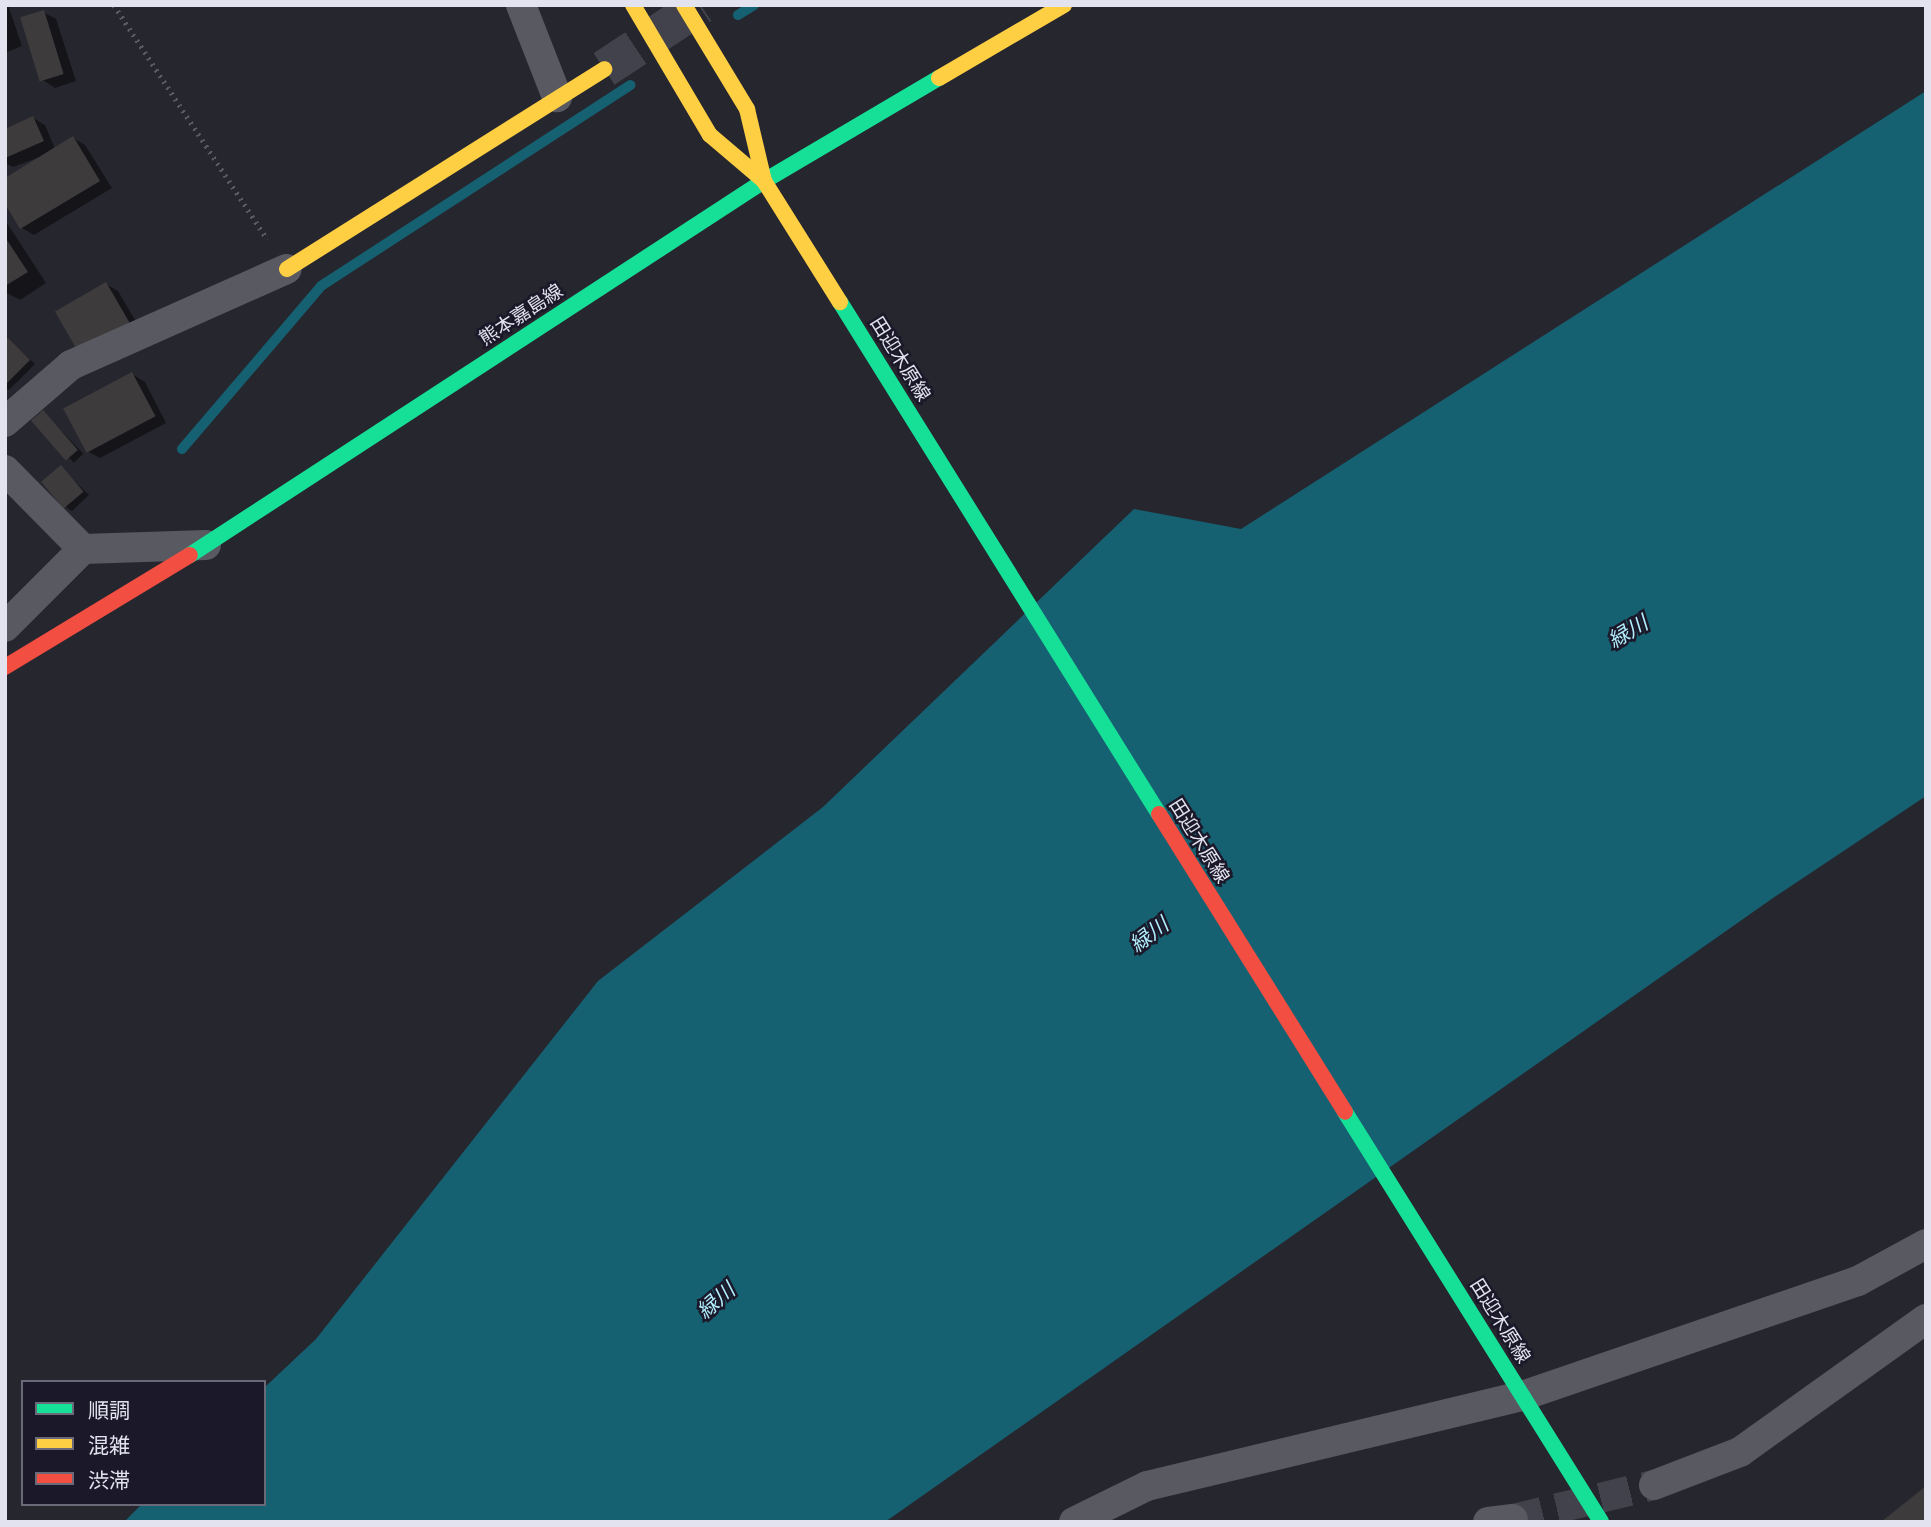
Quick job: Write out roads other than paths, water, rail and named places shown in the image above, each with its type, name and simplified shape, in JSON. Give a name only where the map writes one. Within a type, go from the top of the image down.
[{"type":"main road","name":"田迎木原線","points":[[633,5],[710,135],[764,181],[1601,1522]]},
{"type":"main road","name":"田迎木原線","points":[[684,5],[747,109],[764,181]]},
{"type":"main road","name":"熊本嘉島線","points":[[5,667],[206,545],[764,181],[1064,5]]},
{"type":"main road","points":[[287,269],[604,69]]},
{"type":"street","points":[[521,5],[557,97]]},
{"type":"street","points":[[5,422],[71,365],[287,269]]},
{"type":"street","points":[[5,470],[83,550]]},
{"type":"street","points":[[5,627],[83,550],[206,545]]},
{"type":"street","points":[[1074,1522],[1147,1486],[1522,1395],[1858,1281],[1926,1244]]},
{"type":"street","points":[[1654,1485],[1740,1452],[1926,1319]]},
{"type":"water","name":"緑川","points":[[1926,91],[1926,796],[1773,898],[885,1522],[124,1522],[140,1506],[266,1506],[266,1386],[316,1339],[598,981],[823,807],[1134,509],[1241,529]]},
{"type":"waterway","points":[[738,15],[754,5]]},
{"type":"waterway","points":[[182,449],[321,286],[631,85]]},
{"type":"tunnel","points":[[604,69],[701,5]]},
{"type":"tunnel","points":[[1513,1519],[1654,1485]]}]
